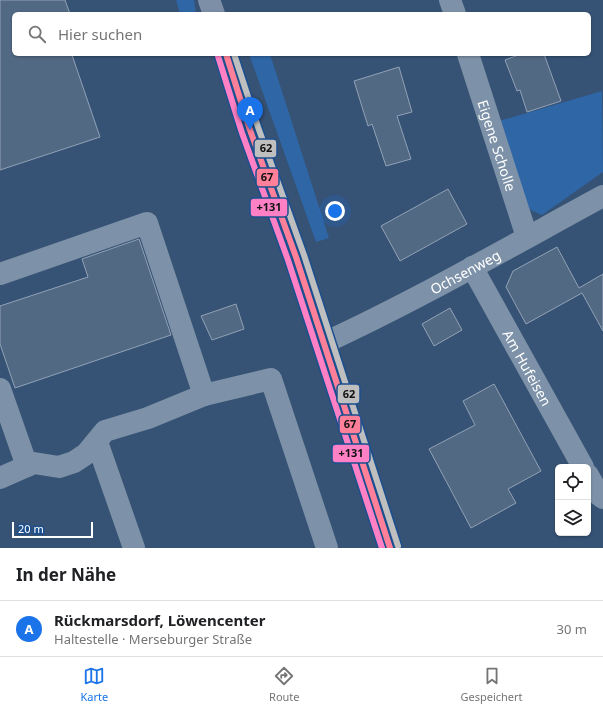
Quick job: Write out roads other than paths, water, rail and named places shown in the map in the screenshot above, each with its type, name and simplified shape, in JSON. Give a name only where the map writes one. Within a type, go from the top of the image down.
[{"type":"main road","points":[[210,0],[213,12]]},
{"type":"main road","points":[[227,56],[250,130],[296,257],[390,548]]},
{"type":"street","points":[[450,0],[454,12]]},
{"type":"street","name":"Eigene Scholle","points":[[469,56],[527,237]]},
{"type":"street","name":"Ochsenweg","points":[[324,343],[353,330],[603,196]]},
{"type":"street","points":[[0,274],[147,223],[204,395]]},
{"type":"street","name":"Am Hufeisen","points":[[472,267],[581,464]]},
{"type":"street","points":[[0,478],[34,463],[59,467],[74,462],[86,454],[106,431],[148,418],[204,395],[271,379],[327,548]]},
{"type":"street","points":[[0,389],[27,466]]},
{"type":"street","points":[[97,442],[134,548]]},
{"type":"street","points":[[591,481],[599,495],[603,498]]},
{"type":"place","name":"Rückmarsdorf, Löwencenter","points":[[250,130]]}]
